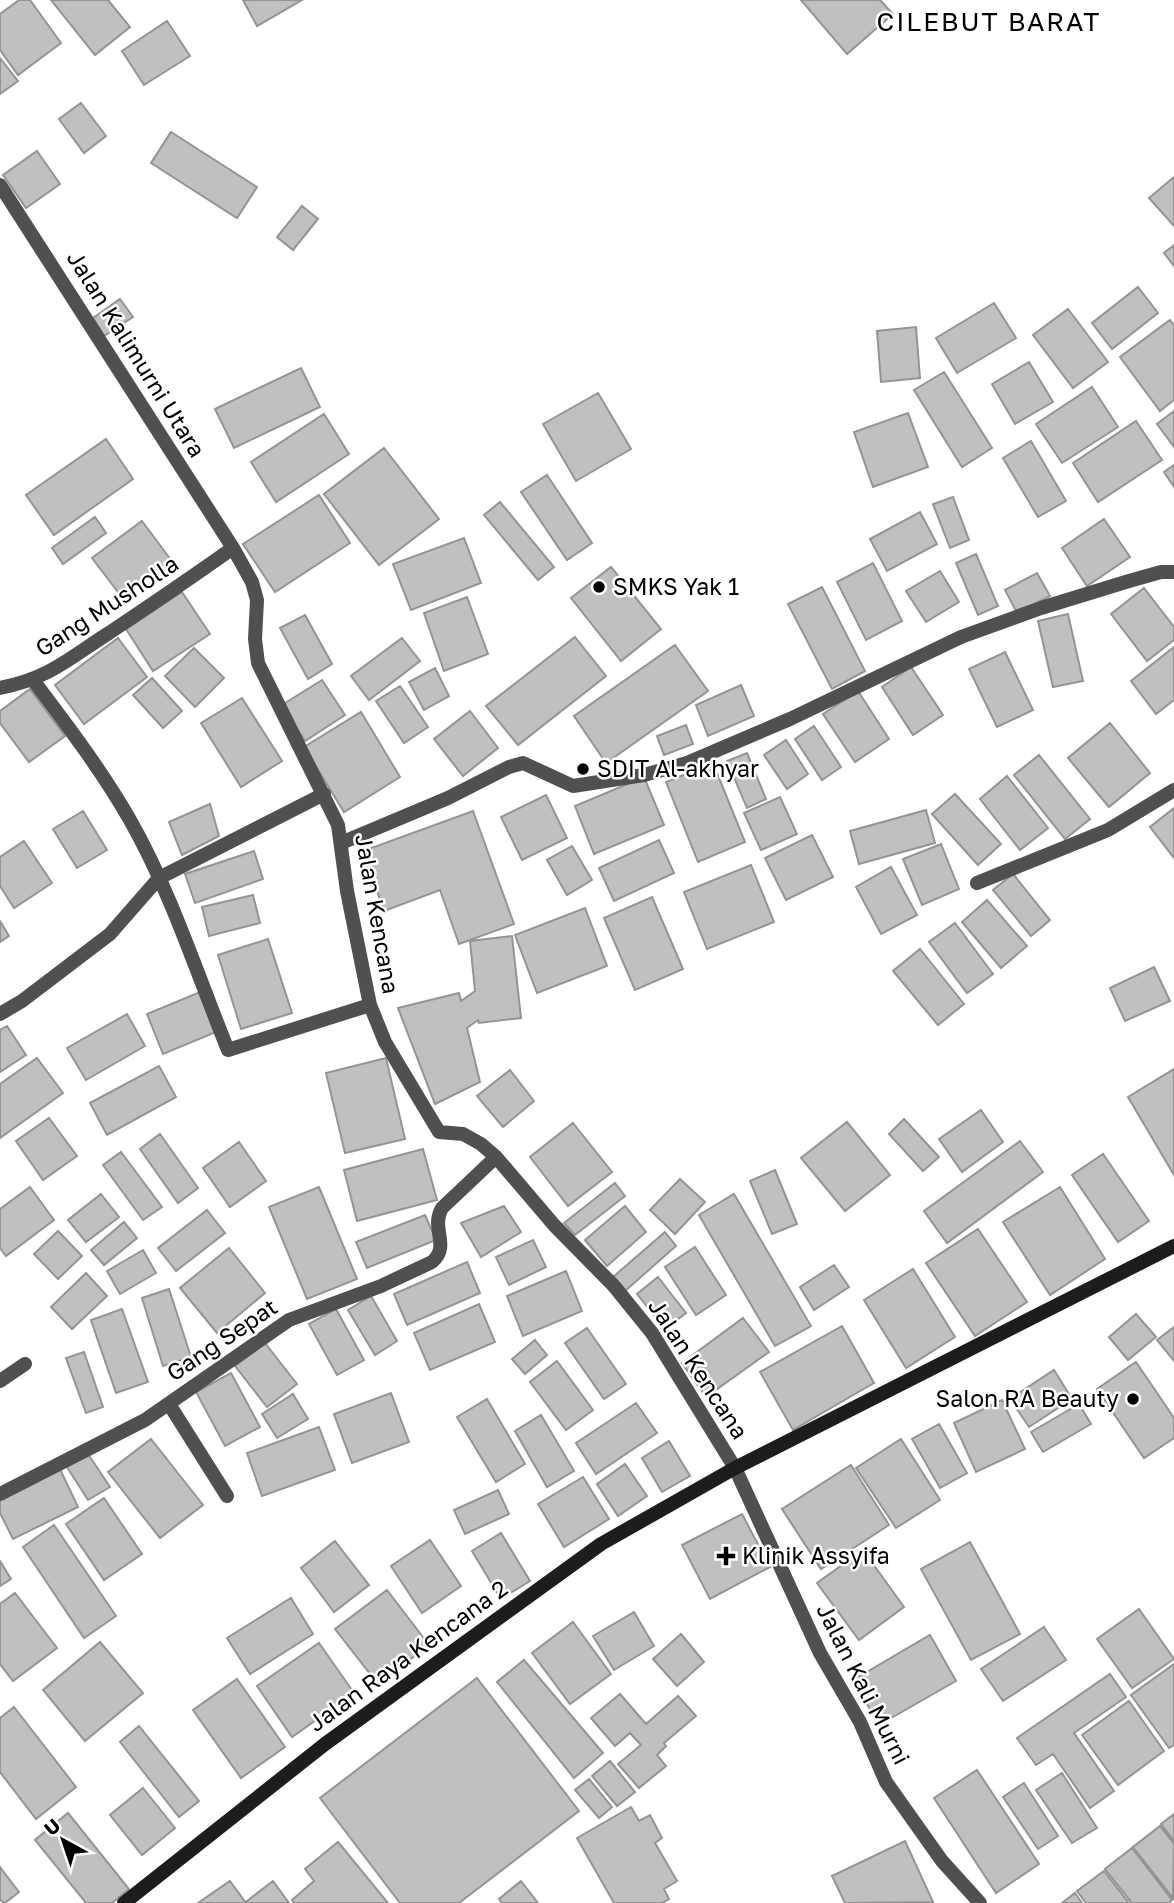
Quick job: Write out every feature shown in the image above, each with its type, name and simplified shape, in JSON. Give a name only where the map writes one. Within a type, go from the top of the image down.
[{"type":"street","name":"Jalan Kalimurni Utara","points":[[0,185],[233,548]]},
{"type":"street","name":"Gang Musholla","points":[[0,688],[33,680],[56,669],[177,589],[233,548]]},
{"type":"street","name":"Jalan Kencana","points":[[233,548],[252,582],[257,600],[255,639],[258,663],[338,825],[349,904],[370,1005],[386,1042],[439,1132],[463,1134],[496,1157],[554,1225],[632,1307],[652,1333],[735,1468]]},
{"type":"street","points":[[341,843],[523,763],[573,786],[644,775],[687,762],[790,719],[961,638],[1041,608],[1161,572],[1174,572]]},
{"type":"street","points":[[33,680],[74,734],[130,820],[159,878],[228,1050],[370,1005]]},
{"type":"street","points":[[976,883],[1108,831],[1174,790]]},
{"type":"street","points":[[0,1014],[22,1001],[110,934],[159,878],[324,794]]},
{"type":"street","name":"Gang Sepat","points":[[0,1494],[145,1420],[289,1320],[381,1286],[432,1262],[439,1256],[441,1248],[437,1216],[442,1208],[496,1157]]},
{"type":"street","name":"Jalan Raya Kencana 2","points":[[124,1903],[325,1744],[601,1544],[735,1468],[1174,1246]]},
{"type":"street","points":[[0,1381],[25,1364]]},
{"type":"street","points":[[169,1404],[228,1496]]},
{"type":"street","name":"Jalan Kali Murni","points":[[735,1468],[820,1653],[860,1721],[886,1782],[942,1861],[979,1903]]},
{"type":"building","points":[[19,0],[30,0],[61,43],[18,75],[0,50],[0,14]]},
{"type":"building","points":[[51,0],[108,0],[130,27],[95,55]]},
{"type":"building","points":[[243,0],[302,0],[257,26]]},
{"type":"building","points":[[801,0],[880,0],[893,14],[847,54]]},
{"type":"building","points":[[167,21],[190,56],[144,85],[122,51]]},
{"type":"building","points":[[0,58],[18,81],[0,94]]},
{"type":"building","points":[[81,103],[106,136],[84,153],[59,119]]},
{"type":"building","points":[[171,132],[257,187],[237,218],[151,163]]},
{"type":"building","points":[[37,151],[60,184],[26,208],[3,175]]},
{"type":"building","points":[[1174,177],[1174,226],[1149,198]]},
{"type":"building","points":[[302,206],[318,219],[293,250],[277,237]]},
{"type":"building","points":[[1174,245],[1174,266],[1164,253]]},
{"type":"building","points":[[1138,287],[1158,313],[1112,349],[1092,323]]},
{"type":"building","points":[[120,299],[133,317],[104,336],[93,318]]},
{"type":"building","points":[[994,303],[1016,338],[957,373],[936,338]]},
{"type":"building","points":[[1068,309],[1108,362],[1073,388],[1033,335]]},
{"type":"building","points":[[1170,320],[1174,325],[1174,400],[1160,411],[1120,357]]},
{"type":"building","points":[[916,327],[920,378],[881,382],[877,331]]},
{"type":"building","points":[[1029,362],[1053,402],[1015,424],[992,384]]},
{"type":"building","points":[[301,368],[320,407],[234,448],[215,409]]},
{"type":"building","points":[[944,372],[992,448],[962,467],[914,390]]},
{"type":"building","points":[[1092,387],[1118,427],[1062,463],[1036,424]]},
{"type":"building","points":[[598,393],[631,449],[576,481],[543,424]]},
{"type":"building","points":[[1174,411],[1174,447],[1157,424]]},
{"type":"building","points":[[908,413],[928,467],[873,487],[854,432]]},
{"type":"building","points":[[324,414],[349,454],[276,502],[251,462]]},
{"type":"building","points":[[1136,421],[1162,460],[1098,502],[1073,463]]},
{"type":"building","points":[[106,439],[133,479],[54,535],[26,495]]},
{"type":"building","points":[[1031,441],[1066,501],[1038,517],[1003,458]]},
{"type":"building","points":[[384,448],[439,519],[379,565],[324,494]]},
{"type":"building","points":[[1174,465],[1174,487],[1164,472]]},
{"type":"building","points":[[547,475],[592,543],[567,560],[521,492]]},
{"type":"building","points":[[319,495],[350,543],[275,592],[243,544]]},
{"type":"building","points":[[953,497],[969,540],[950,548],[933,504]]},
{"type":"building","points":[[500,502],[554,567],[538,580],[484,515]]},
{"type":"building","points":[[920,512],[937,544],[887,571],[870,539]]},
{"type":"building","points":[[95,517],[106,533],[63,564],[52,548]]},
{"type":"building","points":[[1104,519],[1130,557],[1087,586],[1062,548]]},
{"type":"building","points":[[142,521],[171,560],[121,596],[92,558]]},
{"type":"building","points":[[464,538],[481,583],[411,610],[393,564]]},
{"type":"building","points":[[976,554],[998,606],[978,615],[956,563]]},
{"type":"building","points":[[873,563],[902,621],[866,640],[837,582]]},
{"type":"building","points":[[611,567],[661,629],[621,661],[571,598]]},
{"type":"building","points":[[940,571],[959,602],[926,622],[906,591]]},
{"type":"building","points":[[1037,573],[1050,596],[1017,613],[1005,590]]},
{"type":"building","points":[[822,587],[865,671],[832,689],[788,604]]},
{"type":"building","points":[[1144,588],[1174,627],[1174,640],[1147,661],[1111,614]]},
{"type":"building","points":[[182,592],[210,634],[153,671],[126,629]]},
{"type":"building","points":[[467,597],[488,654],[444,671],[424,613]]},
{"type":"building","points":[[1068,614],[1083,681],[1053,687],[1038,621]]},
{"type":"building","points":[[305,615],[332,664],[308,679],[280,628]]},
{"type":"building","points":[[575,637],[606,676],[518,745],[486,706]]},
{"type":"building","points":[[118,638],[147,677],[84,724],[55,685]]},
{"type":"building","points":[[402,638],[420,661],[369,700],[351,676]]},
{"type":"building","points":[[675,645],[708,691],[606,763],[574,716]]},
{"type":"building","points":[[1174,647],[1174,700],[1156,714],[1131,681]]},
{"type":"building","points":[[194,648],[224,678],[195,707],[165,676]]},
{"type":"building","points":[[1005,652],[1033,710],[997,727],[969,669]]},
{"type":"building","points":[[911,667],[943,715],[913,735],[882,687]]},
{"type":"building","points":[[435,668],[449,696],[424,710],[409,682]]},
{"type":"building","points":[[152,678],[182,711],[163,728],[133,695]]},
{"type":"building","points":[[322,680],[345,715],[305,741],[282,705]]},
{"type":"building","points":[[741,685],[754,716],[708,736],[696,705]]},
{"type":"building","points":[[400,686],[428,727],[404,743],[376,701]]},
{"type":"building","points":[[30,689],[65,736],[29,762],[0,723],[0,711]]},
{"type":"building","points":[[858,691],[889,739],[855,762],[823,714]]},
{"type":"building","points":[[242,698],[282,761],[241,787],[201,723]]},
{"type":"building","points":[[470,711],[498,748],[463,776],[434,739]]},
{"type":"building","points":[[361,712],[400,777],[344,812],[304,747]]},
{"type":"building","points":[[1110,723],[1150,773],[1109,807],[1068,758]]},
{"type":"building","points":[[686,725],[693,744],[664,755],[657,736]]},
{"type":"building","points":[[814,726],[841,767],[822,780],[795,739]]},
{"type":"building","points":[[786,740],[808,774],[787,789],[764,755]]},
{"type":"building","points":[[747,753],[766,799],[747,808],[727,761]]},
{"type":"building","points":[[1039,755],[1090,819],[1065,839],[1014,775]]},
{"type":"building","points":[[713,763],[745,842],[698,862],[666,782]]},
{"type":"building","points":[[1007,776],[1048,828],[1020,850],[980,799]]},
{"type":"building","points":[[644,777],[664,825],[594,854],[575,806]]},
{"type":"building","points":[[955,794],[1001,844],[978,865],[932,814]]},
{"type":"building","points":[[546,795],[567,838],[522,860],[501,817]]},
{"type":"building","points":[[780,797],[797,834],[761,850],[744,813]]},
{"type":"building","points":[[210,804],[219,836],[182,855],[169,822]]},
{"type":"building","points":[[1174,808],[1174,858],[1150,827]]},
{"type":"building","points":[[926,810],[935,843],[859,864],[850,831]]},
{"type":"building","points":[[83,811],[107,850],[77,868],[53,829]]},
{"type":"building","points":[[473,811],[514,924],[459,944],[440,890],[384,911],[363,851]]},
{"type":"building","points":[[812,835],[833,877],[786,900],[765,858]]},
{"type":"building","points":[[659,840],[674,873],[614,901],[599,868]]},
{"type":"building","points":[[24,841],[52,883],[14,908],[0,886],[0,857]]},
{"type":"building","points":[[941,844],[959,889],[922,905],[903,859]]},
{"type":"building","points":[[572,846],[592,880],[567,895],[547,860]]},
{"type":"building","points":[[254,851],[263,879],[195,903],[185,874]]},
{"type":"building","points":[[751,865],[774,922],[707,949],[684,892]]},
{"type":"building","points":[[891,867],[917,915],[881,934],[856,887]]},
{"type":"building","points":[[1013,874],[1050,920],[1031,936],[993,890]]},
{"type":"building","points":[[253,895],[260,923],[209,936],[202,907]]},
{"type":"building","points":[[652,897],[683,969],[635,990],[604,918]]},
{"type":"building","points":[[987,900],[1027,946],[1001,968],[962,922]]},
{"type":"building","points":[[585,908],[607,966],[537,993],[515,935]]},
{"type":"building","points":[[0,921],[9,936],[0,942]]},
{"type":"building","points":[[955,923],[993,974],[967,993],[929,942]]},
{"type":"building","points":[[512,936],[521,1018],[479,1023],[478,1020],[467,1028],[480,1082],[435,1104],[398,1008],[459,993],[461,1001],[475,991],[470,941]]},
{"type":"building","points":[[268,939],[292,1013],[241,1029],[218,955]]},
{"type":"building","points":[[920,949],[964,1004],[938,1025],[893,971]]},
{"type":"building","points":[[1154,967],[1170,1001],[1125,1021],[1110,988]]},
{"type":"building","points":[[200,992],[216,1032],[163,1054],[147,1014]]},
{"type":"building","points":[[127,1014],[145,1046],[86,1080],[67,1048]]},
{"type":"building","points":[[7,1026],[26,1055],[0,1072],[0,1030]]},
{"type":"building","points":[[37,1058],[63,1093],[0,1138],[0,1084]]},
{"type":"building","points":[[386,1058],[405,1139],[345,1153],[326,1073]]},
{"type":"building","points":[[159,1066],[176,1097],[107,1135],[90,1103]]},
{"type":"building","points":[[1174,1069],[1174,1175],[1128,1097]]},
{"type":"building","points":[[510,1070],[534,1101],[503,1127],[477,1096]]},
{"type":"building","points":[[981,1110],[1003,1142],[962,1172],[939,1139]]},
{"type":"building","points":[[49,1118],[77,1156],[43,1180],[16,1141]]},
{"type":"building","points":[[904,1119],[939,1157],[923,1171],[889,1134]]},
{"type":"building","points":[[847,1122],[890,1175],[845,1211],[801,1158]]},
{"type":"building","points":[[573,1123],[612,1172],[568,1206],[530,1157]]},
{"type":"building","points":[[160,1134],[198,1188],[178,1203],[140,1149]]},
{"type":"building","points":[[1020,1141],[1043,1172],[947,1243],[924,1211]]},
{"type":"building","points":[[239,1142],[266,1181],[230,1207],[203,1168]]},
{"type":"building","points":[[423,1149],[437,1200],[357,1221],[344,1170]]},
{"type":"building","points":[[121,1152],[162,1207],[143,1220],[103,1165]]},
{"type":"building","points":[[1103,1154],[1149,1221],[1118,1242],[1072,1175]]},
{"type":"building","points":[[775,1170],[797,1224],[772,1234],[750,1181]]},
{"type":"building","points":[[680,1179],[705,1202],[675,1234],[650,1210]]},
{"type":"building","points":[[615,1183],[625,1196],[575,1235],[564,1223]]},
{"type":"building","points":[[30,1187],[54,1220],[6,1256],[0,1248],[0,1209]]},
{"type":"building","points":[[319,1187],[357,1279],[307,1299],[269,1207]]},
{"type":"building","points":[[1060,1187],[1105,1259],[1050,1295],[1003,1222]]},
{"type":"building","points":[[101,1194],[119,1217],[86,1242],[68,1220]]},
{"type":"building","points":[[734,1194],[811,1326],[775,1346],[699,1215]]},
{"type":"building","points":[[504,1206],[521,1232],[481,1257],[461,1223]]},
{"type":"building","points":[[625,1206],[646,1232],[607,1266],[585,1240]]},
{"type":"building","points":[[207,1210],[225,1233],[176,1271],[158,1248]]},
{"type":"building","points":[[425,1215],[436,1240],[367,1268],[356,1242]]},
{"type":"building","points":[[124,1222],[137,1238],[104,1265],[91,1250]]},
{"type":"building","points":[[978,1229],[1027,1302],[975,1336],[926,1263]]},
{"type":"building","points":[[58,1231],[82,1256],[58,1279],[34,1254]]},
{"type":"building","points":[[665,1232],[676,1246],[625,1291],[613,1277]]},
{"type":"building","points":[[533,1240],[546,1267],[509,1285],[496,1257]]},
{"type":"building","points":[[695,1247],[726,1295],[696,1315],[665,1267]]},
{"type":"building","points":[[229,1248],[265,1293],[217,1333],[180,1288]]},
{"type":"building","points":[[143,1250],[156,1273],[120,1294],[107,1271]]},
{"type":"building","points":[[467,1262],[480,1293],[407,1325],[394,1294]]},
{"type":"building","points":[[834,1265],[849,1287],[814,1310],[800,1287]]},
{"type":"building","points":[[913,1269],[955,1337],[906,1368],[864,1300]]},
{"type":"building","points":[[566,1271],[582,1311],[523,1336],[507,1296]]},
{"type":"building","points":[[86,1273],[107,1296],[72,1329],[51,1307]]},
{"type":"building","points":[[658,1277],[686,1313],[665,1329],[637,1294]]},
{"type":"building","points":[[169,1289],[191,1357],[163,1366],[142,1298]]},
{"type":"building","points":[[371,1296],[397,1341],[375,1355],[348,1310]]},
{"type":"building","points":[[479,1304],[495,1342],[430,1370],[414,1333]]},
{"type":"building","points":[[122,1309],[148,1382],[116,1393],[91,1320]]},
{"type":"building","points":[[336,1309],[364,1360],[337,1375],[309,1324]]},
{"type":"building","points":[[1136,1314],[1156,1337],[1128,1360],[1109,1337]]},
{"type":"building","points":[[743,1318],[769,1352],[706,1397],[682,1363]]},
{"type":"building","points":[[842,1326],[874,1383],[793,1430],[760,1372]]},
{"type":"building","points":[[1174,1327],[1174,1361],[1157,1340]]},
{"type":"building","points":[[587,1328],[626,1384],[604,1399],[565,1343]]},
{"type":"building","points":[[535,1340],[547,1355],[525,1374],[512,1359]]},
{"type":"building","points":[[265,1343],[297,1384],[267,1407],[235,1366]]},
{"type":"building","points":[[84,1352],[103,1407],[86,1413],[66,1358]]},
{"type":"building","points":[[557,1361],[593,1410],[566,1430],[530,1382]]},
{"type":"building","points":[[1136,1362],[1174,1418],[1174,1438],[1144,1458],[1097,1389]]},
{"type":"building","points":[[1054,1370],[1072,1399],[1029,1427],[1010,1399]]},
{"type":"building","points":[[231,1373],[260,1427],[225,1446],[196,1392]]},
{"type":"building","points":[[391,1393],[409,1442],[352,1463],[334,1414]]},
{"type":"building","points":[[293,1394],[308,1419],[277,1438],[262,1414]]},
{"type":"building","points":[[487,1399],[525,1464],[496,1482],[457,1417]]},
{"type":"building","points":[[1002,1400],[1025,1449],[976,1472],[954,1423]]},
{"type":"building","points":[[636,1403],[657,1433],[596,1474],[576,1443]]},
{"type":"building","points":[[1079,1404],[1091,1424],[1043,1452],[1031,1432]]},
{"type":"building","points":[[541,1415],[574,1471],[547,1487],[515,1431]]},
{"type":"building","points":[[939,1424],[967,1473],[940,1488],[912,1439]]},
{"type":"building","points":[[319,1427],[335,1470],[262,1496],[247,1453]]},
{"type":"building","points":[[151,1439],[203,1505],[160,1538],[108,1472]]},
{"type":"building","points":[[901,1439],[940,1500],[896,1528],[856,1468]]},
{"type":"building","points":[[669,1441],[690,1476],[662,1492],[642,1458]]},
{"type":"building","points":[[88,1454],[110,1487],[88,1500],[67,1467]]},
{"type":"building","points":[[625,1464],[647,1496],[618,1516],[597,1484]]},
{"type":"building","points":[[851,1465],[889,1525],[821,1569],[782,1509]]},
{"type":"building","points":[[59,1467],[78,1507],[13,1539],[0,1513],[0,1497]]},
{"type":"building","points":[[583,1477],[609,1519],[564,1547],[538,1504]]},
{"type":"building","points":[[498,1490],[509,1514],[465,1534],[454,1510]]},
{"type":"building","points":[[104,1498],[142,1554],[104,1580],[66,1524]]},
{"type":"building","name":"Klinik Assyifa","points":[[742,1514],[770,1567],[710,1599],[682,1545]]},
{"type":"building","points":[[54,1525],[116,1616],[84,1638],[23,1547]]},
{"type":"building","points":[[501,1533],[530,1581],[501,1599],[472,1551]]},
{"type":"building","points":[[430,1540],[461,1586],[422,1613],[391,1566]]},
{"type":"building","points":[[335,1541],[369,1585],[334,1612],[301,1568]]},
{"type":"building","points":[[970,1542],[1020,1634],[971,1660],[921,1569]]},
{"type":"building","points":[[863,1550],[904,1607],[859,1640],[817,1583]]},
{"type":"building","points":[[0,1561],[11,1579],[0,1586]]},
{"type":"building","points":[[387,1590],[429,1645],[378,1684],[335,1629]]},
{"type":"building","points":[[15,1593],[57,1648],[13,1681],[0,1664],[0,1604]]},
{"type":"building","points":[[291,1598],[313,1634],[250,1674],[227,1638]]},
{"type":"building","points":[[1139,1609],[1174,1659],[1132,1688],[1097,1639]]},
{"type":"building","points":[[634,1612],[654,1646],[614,1670],[593,1636]]},
{"type":"building","points":[[573,1622],[611,1674],[570,1704],[532,1653]]},
{"type":"building","points":[[1044,1627],[1066,1660],[1003,1701],[981,1669]]},
{"type":"building","points":[[681,1634],[704,1662],[677,1686],[653,1659]]},
{"type":"building","points":[[930,1635],[956,1681],[879,1725],[853,1680]]},
{"type":"building","points":[[100,1642],[143,1693],[85,1741],[43,1690]]},
{"type":"building","points":[[319,1643],[354,1693],[292,1737],[257,1686]]},
{"type":"building","points":[[524,1660],[603,1753],[574,1778],[497,1682]]},
{"type":"building","points":[[1174,1664],[1174,1745],[1169,1748],[1131,1695]]},
{"type":"building","points":[[1110,1674],[1126,1697],[1074,1733],[1114,1791],[1090,1808],[1053,1754],[1036,1765],[1017,1738]]},
{"type":"building","points":[[477,1678],[579,1811],[459,1903],[400,1903],[320,1798]]},
{"type":"building","points":[[237,1679],[285,1747],[241,1778],[193,1710]]},
{"type":"building","points":[[620,1694],[646,1724],[678,1696],[696,1716],[664,1743],[666,1746],[657,1755],[666,1766],[639,1788],[618,1764],[641,1745],[630,1733],[615,1746],[591,1718]]},
{"type":"building","points":[[1129,1701],[1164,1751],[1118,1785],[1082,1735]]},
{"type":"building","points":[[14,1707],[76,1787],[36,1819],[0,1772],[0,1718]]},
{"type":"building","points":[[139,1726],[199,1801],[179,1817],[120,1742]]},
{"type":"building","points":[[610,1761],[635,1792],[617,1806],[592,1776]]},
{"type":"building","points":[[977,1770],[1039,1864],[996,1893],[934,1798]]},
{"type":"building","points":[[1062,1773],[1097,1828],[1072,1843],[1036,1790]]},
{"type":"building","points":[[589,1779],[612,1807],[599,1818],[575,1790]]},
{"type":"building","points":[[1024,1783],[1058,1836],[1038,1849],[1003,1797]]},
{"type":"building","points":[[143,1788],[175,1828],[142,1855],[110,1815]]},
{"type":"building","points":[[631,1807],[639,1821],[650,1815],[662,1838],[655,1843],[677,1881],[664,1889],[669,1899],[662,1903],[614,1903],[577,1838]]},
{"type":"building","points":[[68,1813],[129,1889],[112,1903],[86,1903],[35,1840]]},
{"type":"building","points":[[1174,1814],[1174,1841],[1161,1824]]},
{"type":"building","points":[[1160,1826],[1174,1844],[1173,1898],[1133,1847]]},
{"type":"building","points":[[905,1841],[933,1902],[845,1903],[832,1876]]},
{"type":"building","points":[[338,1842],[388,1903],[294,1903],[292,1900],[314,1881],[305,1869]]},
{"type":"building","points":[[1132,1848],[1172,1900],[1169,1903],[1132,1903],[1105,1869]]},
{"type":"building","points":[[0,1867],[19,1892],[5,1903],[0,1900]]},
{"type":"building","points":[[1104,1871],[1129,1903],[1086,1903],[1077,1891]]},
{"type":"building","points":[[230,1881],[246,1903],[198,1903]]},
{"type":"building","points":[[273,1881],[289,1903],[248,1903],[247,1901]]},
{"type":"building","points":[[521,1881],[538,1903],[502,1903],[499,1899]]},
{"type":"building","points":[[1075,1893],[1082,1903],[1062,1903]]},
{"type":"place","name":"SMKS Yak 1","points":[[599,587]]},
{"type":"place","name":"SDIT Al-akhyar","points":[[583,769]]},
{"type":"place","name":"Salon RA Beauty","points":[[1133,1399]]},
{"type":"place","name":"Klinik Assyifa","points":[[726,1556]]},
{"type":"district","name":"CILEBUT BARAT","points":[[989,22]]}]
